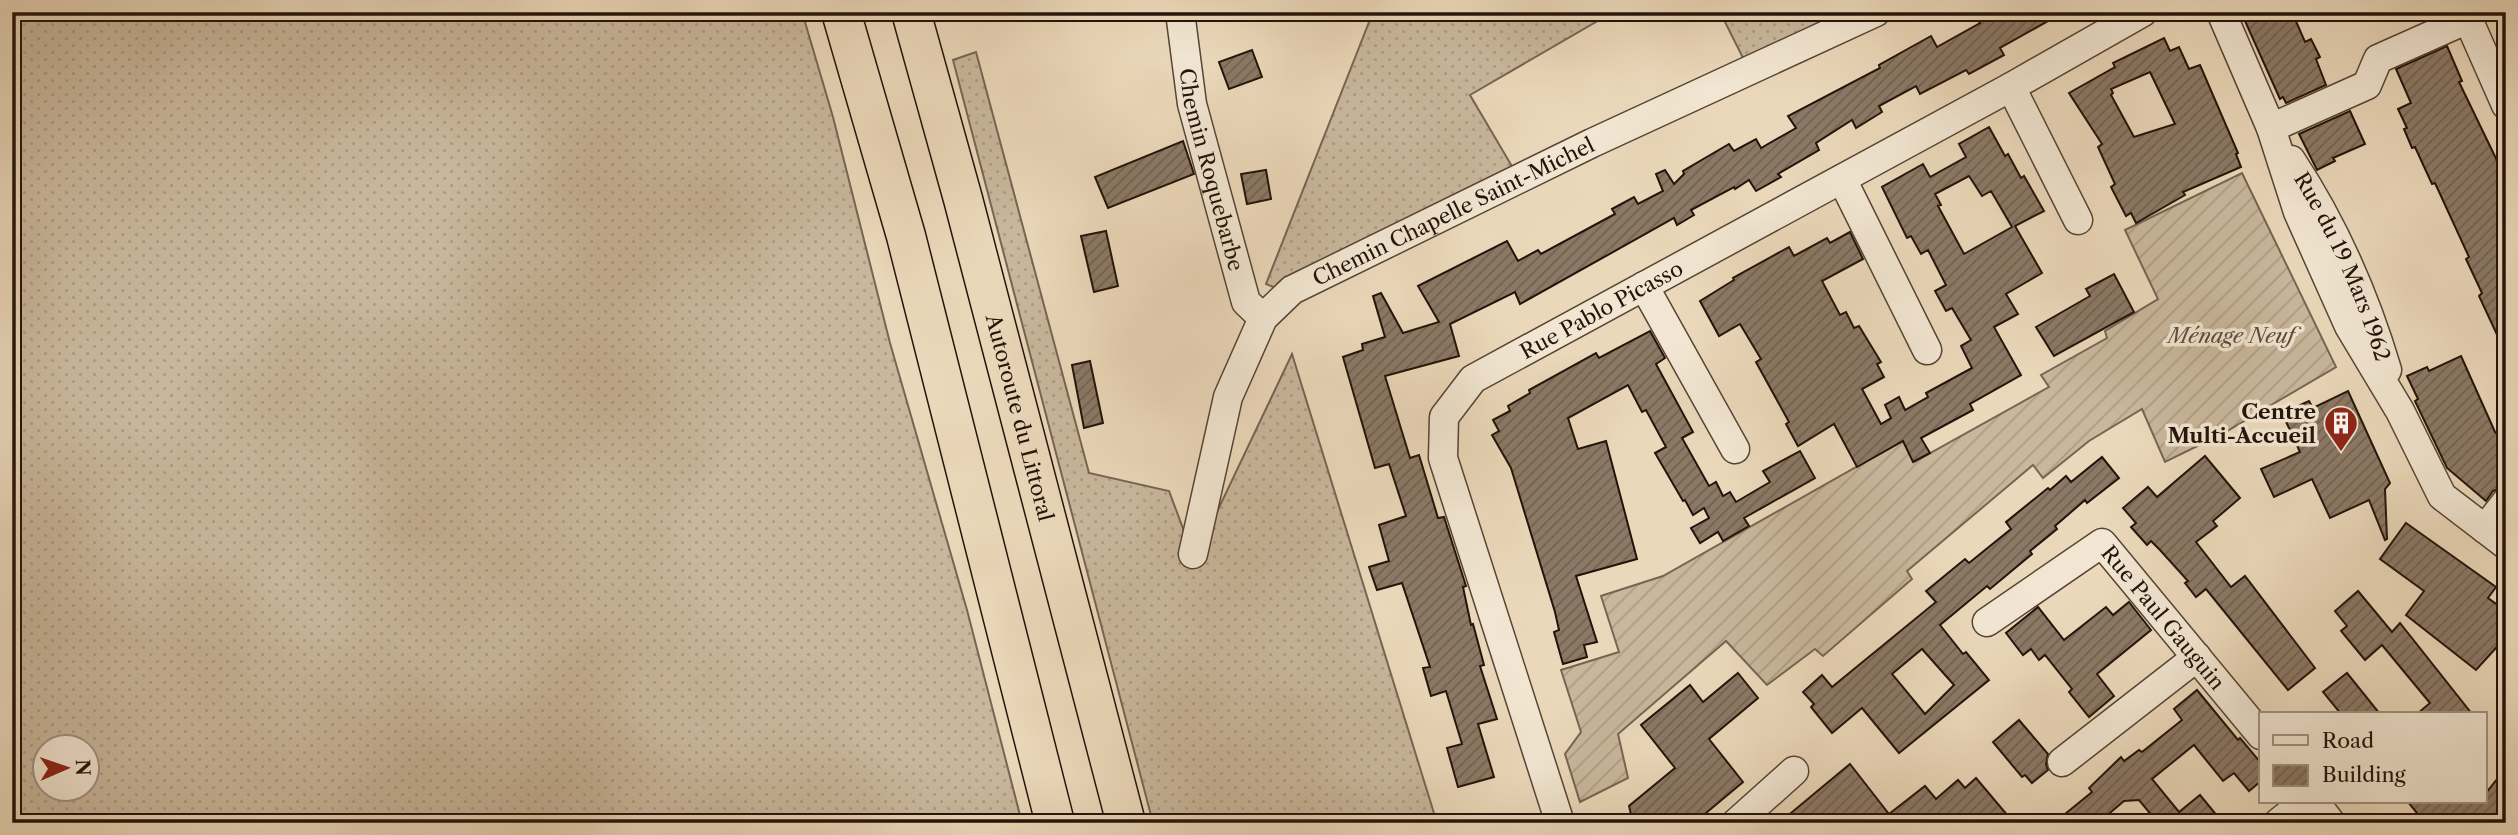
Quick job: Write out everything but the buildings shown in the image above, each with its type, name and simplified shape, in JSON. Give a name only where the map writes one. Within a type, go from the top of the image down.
[{"type":"highway","points":[[841,12],[906,236],[1055,823]]},
{"type":"highway","name":"Autoroute du Littoral","points":[[911,12],[963,199],[1126,823]]},
{"type":"street","name":"Chemin Roquebarbe","points":[[1180,12],[1195,117],[1246,302],[1263,318]]},
{"type":"street","name":"Chemin Chapelle Saint-Michel","points":[[1193,554],[1228,397],[1263,318],[1292,290],[1592,143],[1877,12]]},
{"type":"street","name":"Rue Pablo Picasso","points":[[1559,823],[1444,458],[1444,417],[1473,379],[2011,87],[2143,12]]},
{"type":"street","name":"Rue du 19 Mars 1962","points":[[2221,12],[2271,128],[2298,212],[2343,313],[2400,411],[2442,496],[2496,537]]},
{"type":"street","points":[[2271,128],[2367,85],[2378,59],[2468,19],[2506,105]]},
{"type":"street","points":[[2011,87],[2078,220]]},
{"type":"street","points":[[1842,179],[1927,349]]},
{"type":"street","points":[[1644,286],[1735,449]]},
{"type":"street","points":[[2496,537],[2506,502]]},
{"type":"street","name":"Rue Paul Gauguin","points":[[1987,622],[2102,543],[2259,734]]},
{"type":"street","points":[[2062,762],[2197,657]]},
{"type":"street","points":[[1736,823],[1794,771]]},
{"type":"street","points":[[2278,823],[2302,804]]},
{"type":"street","points":[[2317,804],[2331,823]]},
{"type":"green space","points":[[12,12],[802,12],[833,117],[890,343],[967,610],[1022,823],[12,823]]},
{"type":"green space","points":[[1373,12],[1613,12],[1470,95],[1513,168],[1278,289],[1266,284]]},
{"type":"green space","points":[[1720,12],[1841,12],[1745,62]]},
{"type":"green space","points":[[976,52],[1089,473],[1169,491],[1184,531],[1206,535],[1292,354],[1437,823],[1153,823],[953,60]]},
{"type":"green space","name":"Ménage Neuf","points":[[2242,173],[2336,367],[2222,434],[2165,462],[2142,409],[2089,441],[2043,478],[2033,465],[1907,571],[1912,579],[1823,656],[1815,649],[1767,685],[1726,641],[1618,734],[1628,778],[1580,802],[1565,754],[1581,732],[1561,670],[1619,652],[1601,596],[1663,576],[1904,440],[1914,462],[2049,387],[2041,375],[2107,338],[2105,331],[2158,299],[2125,230]]},
{"type":"place","name":"Centre Multi-Accueil","points":[[2341,453]]}]
